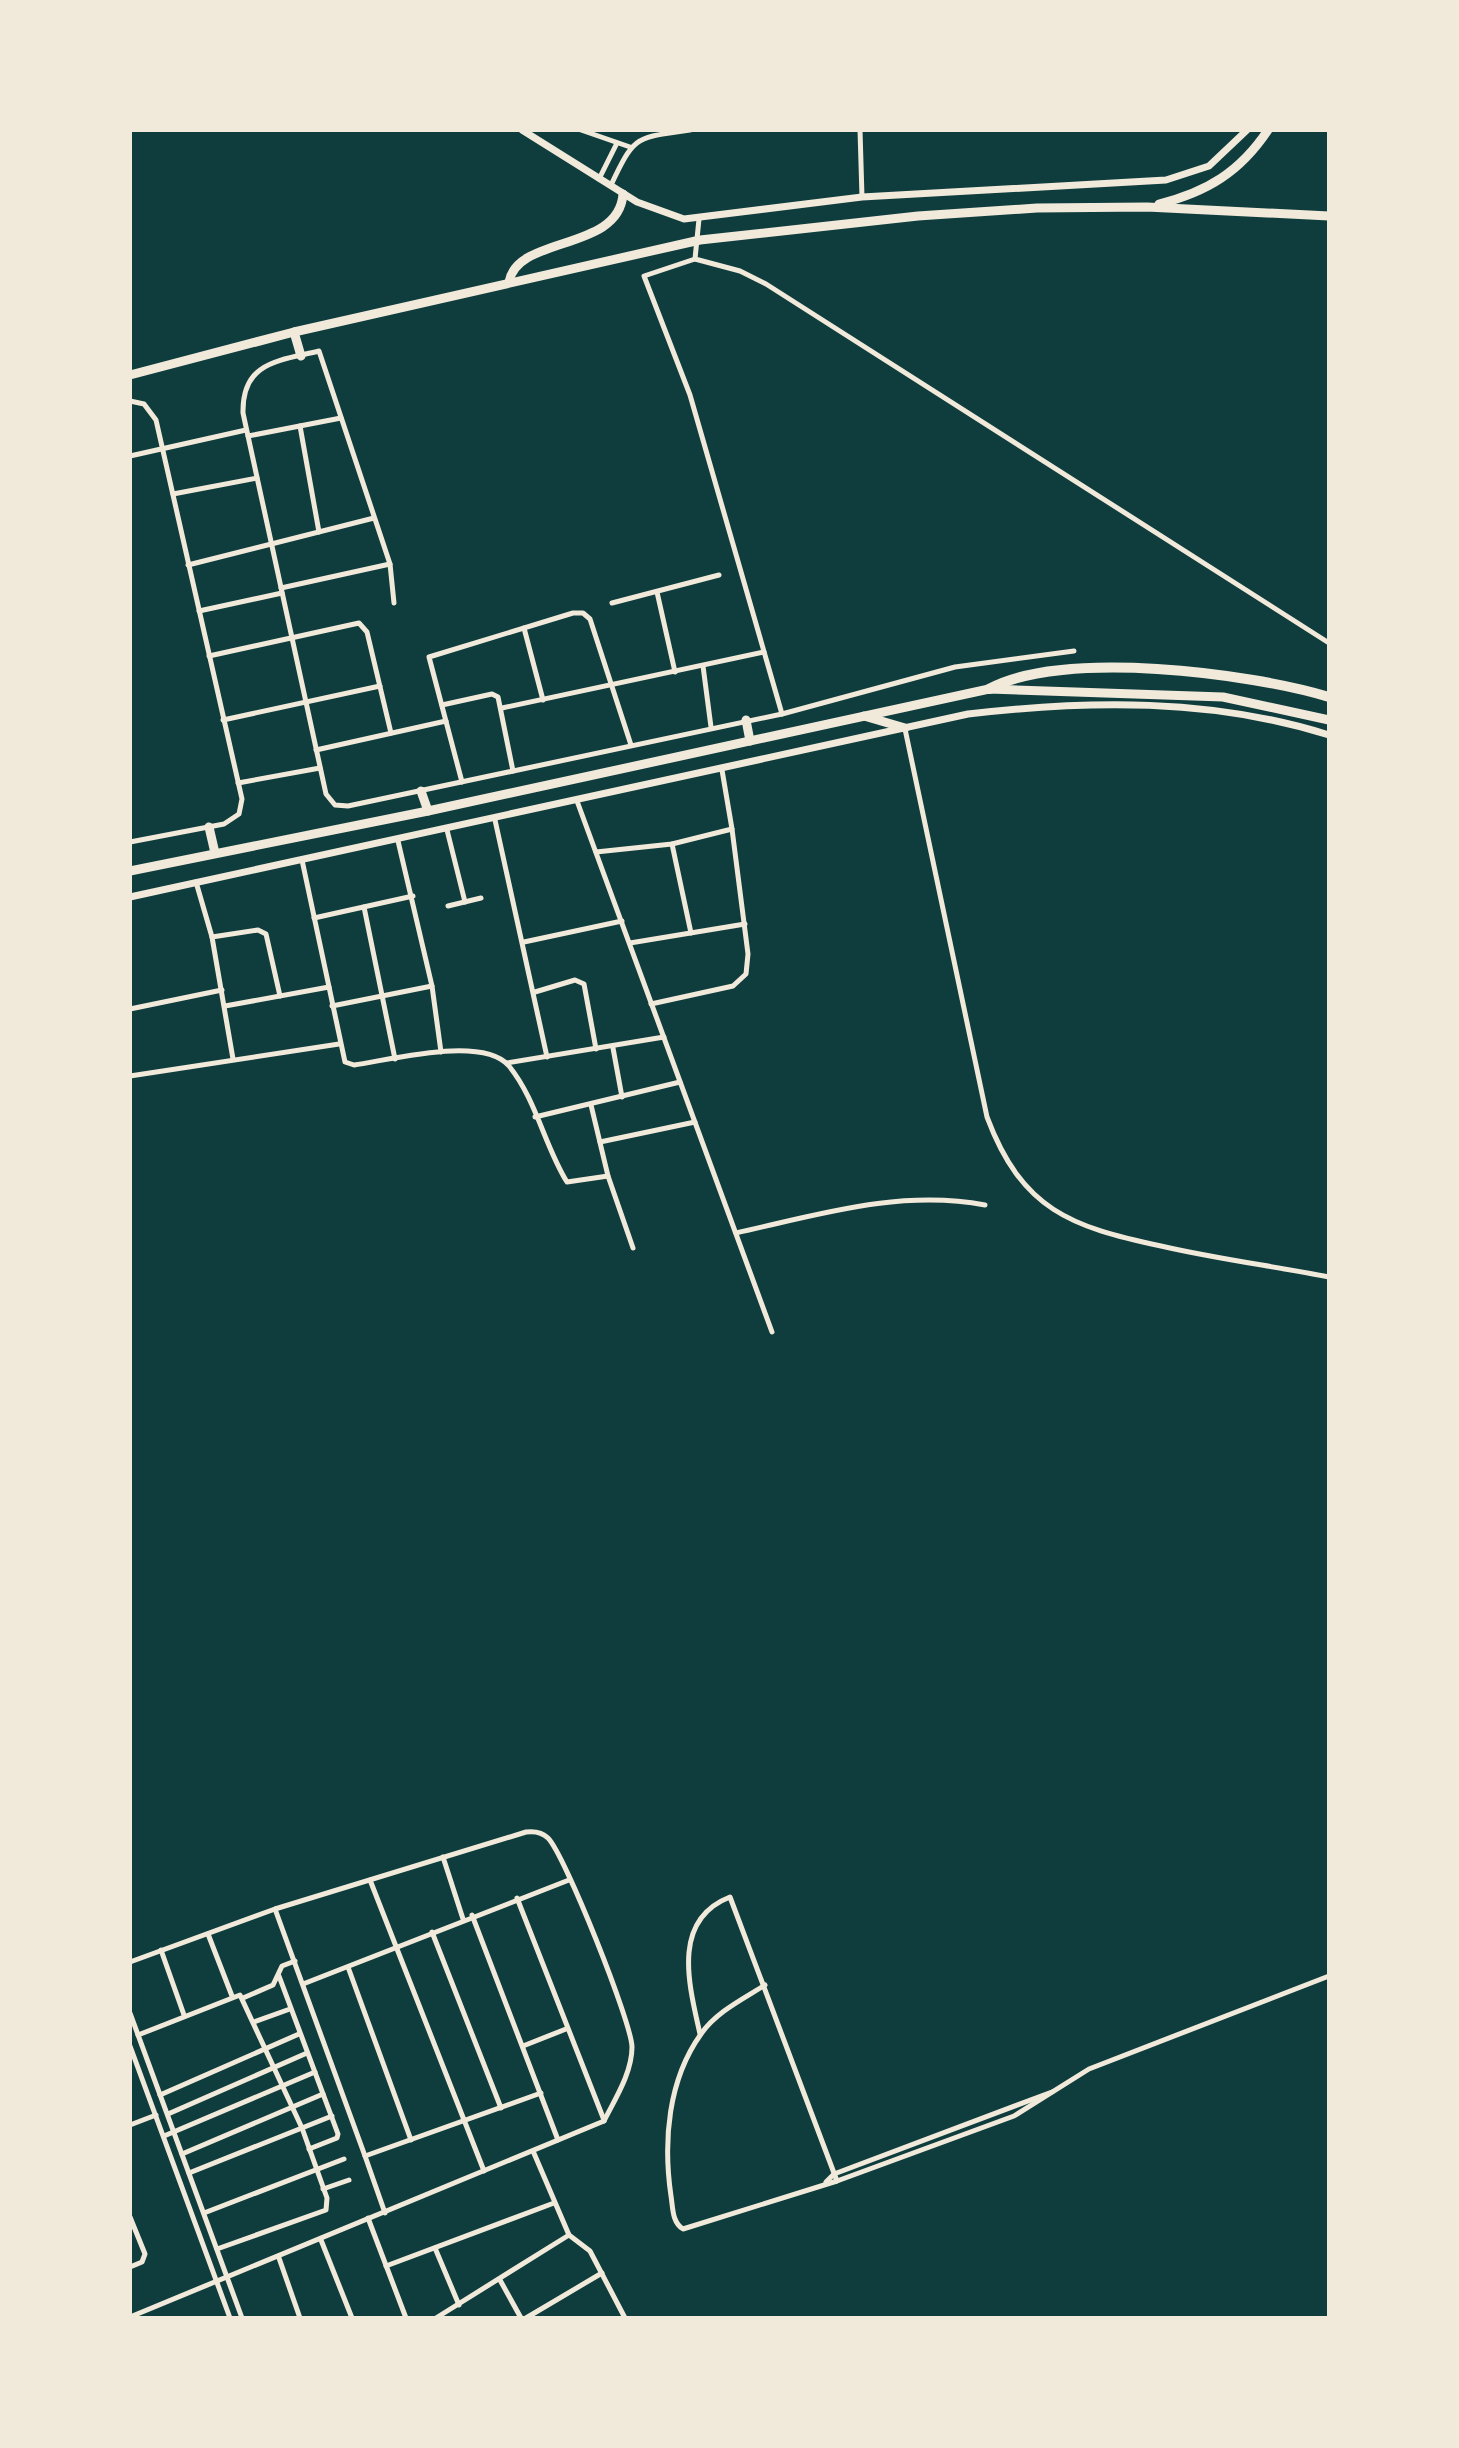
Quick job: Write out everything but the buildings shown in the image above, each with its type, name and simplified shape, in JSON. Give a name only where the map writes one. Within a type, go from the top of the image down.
[{"type":"highway","points":[[1147,207],[1181,199],[1220,181],[1246,160],[1268,130]]},
{"type":"highway","points":[[509,282],[512,271],[521,263],[607,224],[618,212],[623,194]]},
{"type":"highway","points":[[130,375],[294,332],[700,240],[918,216],[1037,208],[1147,207],[1329,216]]},
{"type":"highway","points":[[294,332],[301,356]]},
{"type":"highway","points":[[130,871],[428,811],[989,689],[1013,678],[1037,674],[1173,670],[1275,683],[1329,697]]},
{"type":"highway","points":[[989,689],[1223,697],[1329,720]]},
{"type":"highway","points":[[864,716],[905,728]]},
{"type":"highway","points":[[746,720],[750,741]]},
{"type":"highway","points":[[421,791],[428,811]]},
{"type":"highway","points":[[209,827],[215,853]]},
{"type":"street","points":[[522,130],[623,194],[671,216],[699,219],[862,197],[1181,177],[1220,158],[1247,130]]},
{"type":"street","points":[[581,130],[630,147]]},
{"type":"street","points":[[611,186],[630,147],[653,132],[690,130]]},
{"type":"street","points":[[860,130],[862,197]]},
{"type":"street","points":[[599,179],[617,143]]},
{"type":"street","points":[[695,259],[700,240],[699,219]]},
{"type":"street","points":[[782,714],[690,395],[644,276],[695,259],[740,271],[766,284],[1329,643]]},
{"type":"street","points":[[394,603],[390,564],[319,351],[251,375],[242,398],[247,433],[326,794],[330,802],[340,807],[782,714],[955,667],[1074,651]]},
{"type":"street","points":[[130,401],[144,404],[151,411],[162,449],[242,799],[239,814],[233,820],[130,842]]},
{"type":"street","points":[[130,456],[341,418]]},
{"type":"street","points":[[300,426],[319,532]]},
{"type":"street","points":[[173,494],[257,478]]},
{"type":"street","points":[[188,565],[374,518]]},
{"type":"street","points":[[199,611],[390,564]]},
{"type":"street","points":[[612,603],[719,575]]},
{"type":"street","points":[[657,592],[675,672]]},
{"type":"street","points":[[462,782],[429,657],[573,613],[587,616],[631,745]]},
{"type":"street","points":[[209,656],[355,623],[363,625],[391,733]]},
{"type":"street","points":[[524,628],[543,700]]},
{"type":"street","points":[[502,708],[764,652]]},
{"type":"street","points":[[703,666],[711,727]]},
{"type":"street","points":[[223,720],[380,686]]},
{"type":"street","points":[[442,705],[492,694],[500,699],[513,771]]},
{"type":"street","points":[[130,897],[495,820],[968,714],[1105,703],[1220,711],[1271,719],[1329,735]]},
{"type":"street","points":[[316,750],[446,721]]},
{"type":"street","points":[[905,728],[982,1096],[995,1138],[1017,1175],[1050,1208],[1100,1233],[1226,1260],[1329,1277]]},
{"type":"street","points":[[238,783],[320,768]]},
{"type":"street","points":[[651,1004],[733,986],[741,980],[749,966],[722,770]]},
{"type":"street","points":[[577,801],[772,1332]]},
{"type":"street","points":[[495,820],[547,1057]]},
{"type":"street","points":[[596,852],[672,844],[732,829]]},
{"type":"street","points":[[447,830],[465,902]]},
{"type":"street","points":[[398,841],[432,986],[441,1052]]},
{"type":"street","points":[[672,844],[691,933]]},
{"type":"street","points":[[302,860],[341,1055],[345,1062],[354,1065],[441,1052],[484,1051],[506,1063],[567,1182],[608,1176]]},
{"type":"street","points":[[196,881],[212,937],[233,1059]]},
{"type":"street","points":[[314,918],[413,896]]},
{"type":"street","points":[[448,906],[481,898]]},
{"type":"street","points":[[364,907],[395,1059]]},
{"type":"street","points":[[524,942],[622,921]]},
{"type":"street","points":[[630,943],[745,924]]},
{"type":"street","points":[[212,937],[263,931],[268,939],[280,996]]},
{"type":"street","points":[[535,992],[575,980],[584,984],[596,1049]]},
{"type":"street","points":[[332,1006],[432,986]]},
{"type":"street","points":[[225,1006],[329,987]]},
{"type":"street","points":[[130,1009],[222,990]]},
{"type":"street","points":[[506,1063],[613,1048],[664,1037]]},
{"type":"street","points":[[130,1076],[339,1044]]},
{"type":"street","points":[[613,1048],[622,1097]]},
{"type":"street","points":[[535,1117],[680,1082]]},
{"type":"street","points":[[591,1105],[608,1176],[633,1248]]},
{"type":"street","points":[[600,1142],[695,1122]]},
{"type":"street","points":[[736,1233],[895,1201],[947,1199],[985,1205]]},
{"type":"street","points":[[130,1962],[275,1909],[526,1832],[539,1833],[550,1839],[631,2031],[630,2066],[604,2121],[279,2258],[130,2317]]},
{"type":"street","points":[[443,1857],[463,1919]]},
{"type":"street","points":[[370,1880],[484,2171]]},
{"type":"street","points":[[303,1984],[472,1915],[569,1880]]},
{"type":"street","points":[[700,2035],[688,1959],[699,1921],[713,1903],[730,1897],[837,2181]]},
{"type":"street","points":[[517,1898],[604,2121]]},
{"type":"street","points":[[275,1909],[385,2213]]},
{"type":"street","points":[[472,1915],[558,2140]]},
{"type":"street","points":[[432,1932],[501,2108]]},
{"type":"street","points":[[208,1934],[232,1996]]},
{"type":"street","points":[[161,1950],[184,2015]]},
{"type":"street","points":[[138,2035],[232,1996],[243,1998],[273,1985],[282,1966],[295,1961]]},
{"type":"street","points":[[348,1967],[411,2140]]},
{"type":"street","points":[[279,1976],[338,2136],[309,2149]]},
{"type":"street","points":[[765,1985],[716,2017],[700,2035],[678,2082],[670,2111],[668,2175],[676,2225],[687,2230],[837,2181],[1014,2116],[1089,2069],[1329,1976]]},
{"type":"street","points":[[217,2249],[322,2213],[328,2203],[302,2128],[243,1998]]},
{"type":"street","points":[[254,2022],[290,2009]]},
{"type":"street","points":[[130,2013],[242,2318]]},
{"type":"street","points":[[523,2046],[566,2029]]},
{"type":"street","points":[[160,2095],[299,2034]]},
{"type":"street","points":[[130,2046],[230,2318]]},
{"type":"street","points":[[168,2114],[307,2053]]},
{"type":"street","points":[[164,2136],[315,2072]]},
{"type":"street","points":[[826,2183],[834,2174],[1052,2092]]},
{"type":"street","points":[[365,2156],[541,2093]]},
{"type":"street","points":[[182,2154],[323,2094]]},
{"type":"street","points":[[130,2125],[156,2115]]},
{"type":"street","points":[[189,2173],[332,2116]]},
{"type":"street","points":[[533,2151],[569,2235],[590,2251],[625,2318]]},
{"type":"street","points":[[204,2213],[344,2159]]},
{"type":"street","points":[[323,2189],[349,2180]]},
{"type":"street","points":[[386,2266],[554,2203]]},
{"type":"street","points":[[130,2217],[145,2254],[142,2262],[130,2267]]},
{"type":"street","points":[[368,2218],[406,2318]]},
{"type":"street","points":[[436,2318],[569,2235]]},
{"type":"street","points":[[321,2240],[352,2318]]},
{"type":"street","points":[[435,2248],[459,2305]]},
{"type":"street","points":[[279,2258],[300,2318]]},
{"type":"street","points":[[500,2280],[524,2318],[602,2273]]}]
